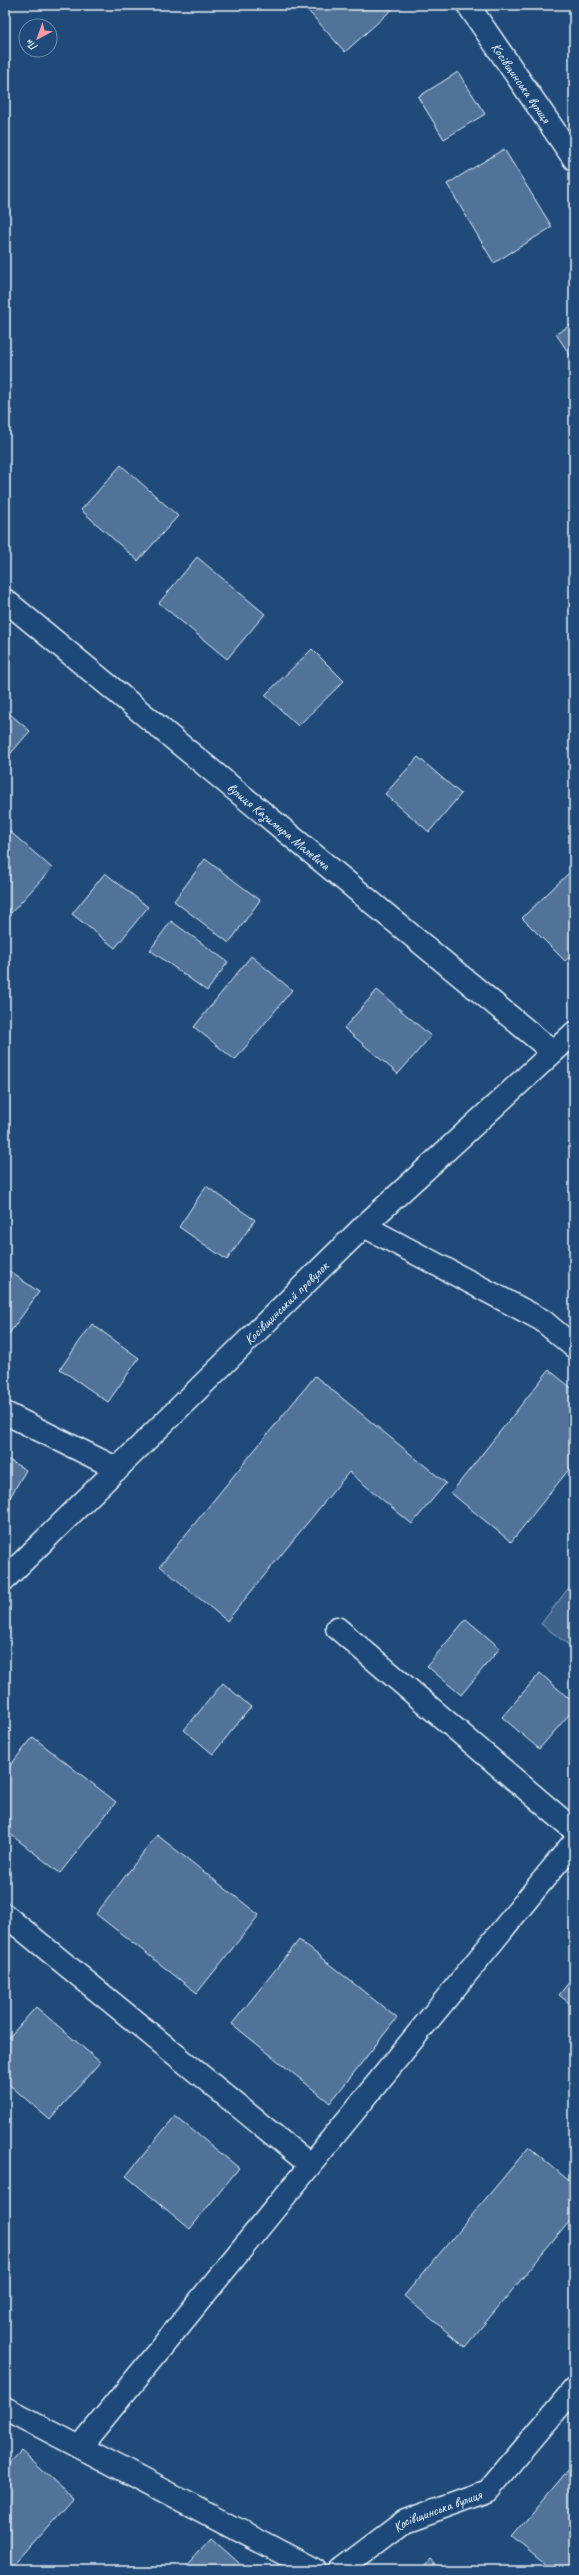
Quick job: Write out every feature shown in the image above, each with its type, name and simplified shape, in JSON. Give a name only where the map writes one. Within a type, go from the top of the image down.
[{"type":"street","name":"Косівщинська вулиця","points":[[468,5],[574,159]]},
{"type":"street","name":"вулиця Казимира Малевича","points":[[5,600],[553,1052]]},
{"type":"street","name":"Косівщинський провулок","points":[[5,1579],[364,1226],[574,1033]]},
{"type":"street","points":[[364,1226],[542,1320],[574,1347]]},
{"type":"street","points":[[5,1413],[118,1469]]},
{"type":"street","points":[[337,1628],[574,1830]]},
{"type":"street","points":[[80,2447],[309,2164],[574,1842]]},
{"type":"street","points":[[5,1915],[309,2164]]},
{"type":"street","name":"Косівщинська вулиця","points":[[340,2570],[405,2521],[488,2491],[574,2389]]},
{"type":"street","points":[[5,2408],[315,2570]]},
{"type":"shaded area","points":[[574,1581],[574,1649],[541,1624]]},
{"type":"building","points":[[303,5],[397,5],[345,52]]},
{"type":"building","points":[[458,72],[485,114],[444,139],[418,97]]},
{"type":"building","points":[[504,149],[552,227],[494,263],[447,184]]},
{"type":"building","points":[[574,323],[574,361],[556,334]]},
{"type":"building","points":[[5,405],[13,412],[5,421]]},
{"type":"building","points":[[121,465],[178,516],[138,561],[81,510]]},
{"type":"building","points":[[197,557],[265,614],[227,659],[159,603]]},
{"type":"building","points":[[312,649],[344,681],[298,726],[265,695]]},
{"type":"building","points":[[5,710],[30,731],[5,760]]},
{"type":"building","points":[[418,757],[461,794],[429,832],[385,794]]},
{"type":"building","points":[[6,828],[52,868],[11,913],[5,907]]},
{"type":"building","points":[[205,859],[260,900],[229,943],[174,901]]},
{"type":"building","points":[[573,869],[574,953],[565,961],[522,918]]},
{"type":"building","points":[[105,873],[148,907],[115,948],[72,914]]},
{"type":"building","points":[[171,921],[228,962],[207,991],[150,950]]},
{"type":"building","points":[[251,956],[292,990],[235,1060],[194,1027]]},
{"type":"building","points":[[377,990],[431,1036],[398,1074],[344,1028]]},
{"type":"building","points":[[206,1186],[255,1220],[227,1260],[179,1227]]},
{"type":"building","points":[[5,1268],[39,1292],[6,1338],[5,1337]]},
{"type":"building","points":[[92,1324],[139,1358],[108,1402],[60,1369]]},
{"type":"building","points":[[549,1370],[574,1390],[574,1463],[511,1542],[451,1493]]},
{"type":"building","points":[[315,1376],[446,1483],[412,1524],[349,1472],[227,1621],[160,1566]]},
{"type":"building","points":[[5,1458],[26,1470],[5,1506]]},
{"type":"building","points":[[466,1619],[500,1648],[461,1695],[427,1666]]},
{"type":"building","points":[[540,1673],[574,1703],[574,1709],[539,1749],[502,1717]]},
{"type":"building","points":[[223,1683],[251,1707],[213,1754],[184,1730]]},
{"type":"building","points":[[33,1737],[116,1802],[60,1873],[5,1830],[5,1772]]},
{"type":"building","points":[[157,1835],[259,1915],[197,1993],[96,1914]]},
{"type":"building","points":[[299,1940],[397,2018],[330,2103],[232,2024]]},
{"type":"building","points":[[574,1976],[574,2007],[559,1995]]},
{"type":"building","points":[[36,2007],[100,2062],[50,2120],[5,2081],[5,2042]]},
{"type":"building","points":[[175,2116],[239,2168],[190,2229],[126,2176]]},
{"type":"building","points":[[529,2147],[574,2185],[574,2216],[465,2347],[404,2296]]},
{"type":"building","points":[[21,2451],[73,2498],[9,2570],[5,2570],[5,2468]]},
{"type":"building","points":[[574,2463],[574,2570],[552,2570],[512,2537]]},
{"type":"building","points":[[211,2538],[247,2570],[182,2570]]},
{"type":"building","points":[[429,2559],[441,2570],[420,2570]]}]
